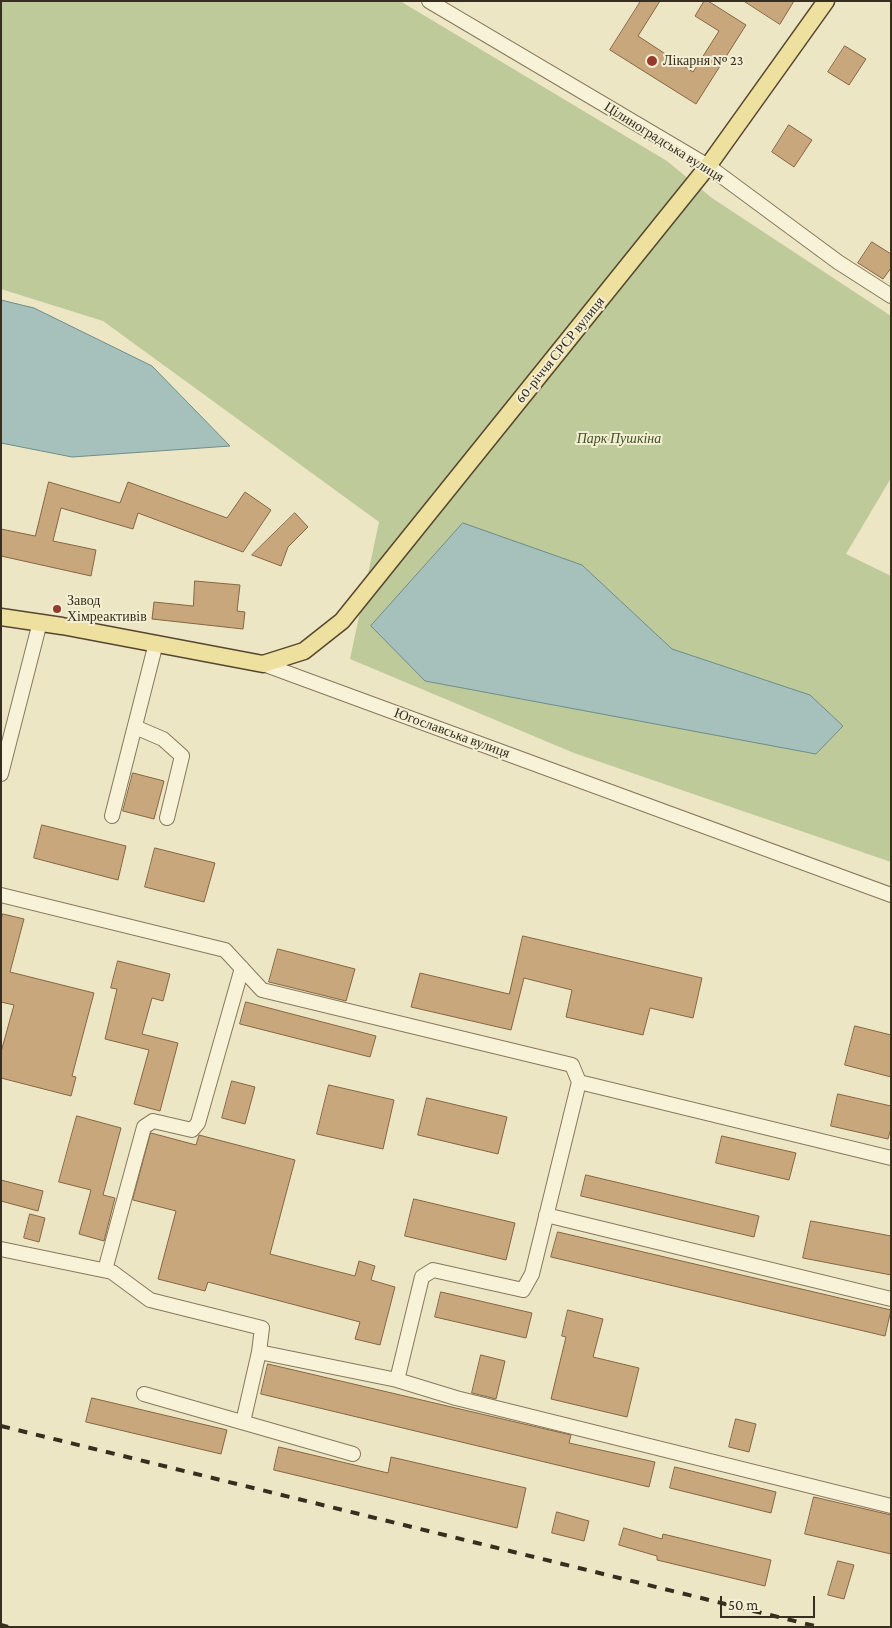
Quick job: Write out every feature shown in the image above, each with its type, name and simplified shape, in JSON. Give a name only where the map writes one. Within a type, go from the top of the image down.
[{"type":"main road","name":"60-річчя СРСР вулиця","points":[[263,664],[304,651],[342,621],[708,166],[826,1]]},
{"type":"main road","name":"Югославська вулиця","points":[[1,617],[40,622],[263,664]]},
{"type":"street","name":"Цілиноградська вулиця","points":[[429,1],[708,166],[838,262],[891,296]]},
{"type":"street","points":[[1,774],[40,622]]},
{"type":"street","points":[[112,816],[156,643]]},
{"type":"street","name":"Югославська вулиця","points":[[263,664],[891,894]]},
{"type":"street","points":[[135,727],[163,739],[182,756],[167,818]]},
{"type":"street","points":[[1,895],[225,950],[262,990],[572,1065],[579,1082],[532,1274],[524,1290],[433,1270],[422,1277],[397,1380]]},
{"type":"street","points":[[105,1270],[144,1127],[153,1121],[192,1130],[198,1123],[242,968]]},
{"type":"street","points":[[579,1082],[891,1158]]},
{"type":"street","points":[[546,1215],[891,1299]]},
{"type":"street","points":[[1,1249],[112,1272],[150,1300],[262,1328],[259,1352],[243,1422]]},
{"type":"street","points":[[259,1352],[397,1380],[456,1398],[891,1506]]},
{"type":"street","points":[[144,1394],[353,1454]]},
{"type":"green space","name":"Парк Пушкіна","points":[[1,1],[400,1],[667,161],[712,198],[891,316],[891,478],[846,554],[891,576],[891,862],[574,753],[350,659],[379,522],[103,321],[1,289]]},
{"type":"water","points":[[1,300],[34,308],[152,366],[230,446],[72,457],[1,443]]},
{"type":"water","points":[[463,523],[582,565],[672,649],[810,695],[843,726],[816,754],[425,681],[371,626]]},
{"type":"building","name":"Лікарня № 23","points":[[641,1],[660,1],[638,36],[693,72],[719,31],[695,16],[704,1],[708,1],[746,25],[696,104],[610,50]]},
{"type":"building","points":[[744,1],[794,1],[780,24]]},
{"type":"building","points":[[845,46],[866,59],[849,85],[828,72]]},
{"type":"building","points":[[789,125],[812,140],[794,167],[772,152]]},
{"type":"building","points":[[872,242],[891,254],[891,268],[883,279],[858,263]]},
{"type":"building","points":[[49,482],[120,503],[128,482],[227,518],[245,492],[271,510],[243,552],[138,513],[133,529],[61,508],[53,541],[96,550],[91,576],[1,556],[1,529],[35,536]]},
{"type":"building","points":[[295,513],[308,527],[288,547],[281,566],[252,555]]},
{"type":"building","points":[[195,581],[240,585],[237,611],[245,612],[243,629],[152,619],[154,602],[193,606]]},
{"type":"building","points":[[133,773],[164,781],[154,819],[123,811]]},
{"type":"building","points":[[42,825],[126,846],[118,880],[34,858]]},
{"type":"building","points":[[155,848],[215,863],[204,902],[145,887]]},
{"type":"building","points":[[3,914],[24,919],[10,972],[94,993],[72,1076],[76,1077],[71,1096],[1,1078],[1,1052],[14,1005],[1,1002],[1,920]]},
{"type":"building","points":[[523,936],[702,978],[693,1018],[650,1008],[643,1035],[566,1017],[572,990],[524,978],[511,1030],[411,1007],[420,973],[509,994]]},
{"type":"building","points":[[278,949],[355,969],[346,1001],[269,982]]},
{"type":"building","points":[[118,961],[170,974],[163,1001],[152,998],[142,1034],[178,1043],[160,1111],[134,1104],[149,1050],[105,1039],[117,989],[111,988]]},
{"type":"building","points":[[246,1002],[376,1036],[370,1057],[240,1024]]},
{"type":"building","points":[[855,1026],[891,1035],[891,1077],[845,1065]]},
{"type":"building","points":[[232,1081],[255,1087],[245,1124],[222,1118]]},
{"type":"building","points":[[329,1085],[394,1100],[383,1149],[317,1134]]},
{"type":"building","points":[[838,1094],[891,1106],[891,1128],[888,1139],[831,1126]]},
{"type":"building","points":[[427,1098],[507,1117],[498,1154],[418,1135]]},
{"type":"building","points":[[77,1116],[121,1128],[103,1195],[115,1198],[104,1241],[79,1234],[91,1190],[59,1182]]},
{"type":"building","points":[[151,1133],[196,1145],[199,1135],[295,1160],[270,1254],[355,1276],[359,1261],[375,1266],[371,1280],[395,1287],[380,1345],[355,1339],[360,1322],[208,1282],[205,1291],[158,1279],[176,1211],[133,1200]]},
{"type":"building","points":[[722,1136],[796,1153],[789,1180],[716,1163]]},
{"type":"building","points":[[586,1175],[759,1216],[754,1237],[581,1196]]},
{"type":"building","points":[[1,1180],[43,1191],[38,1211],[1,1201]]},
{"type":"building","points":[[414,1199],[515,1223],[506,1260],[405,1236]]},
{"type":"building","points":[[30,1214],[45,1218],[39,1242],[24,1238]]},
{"type":"building","points":[[811,1221],[891,1236],[891,1275],[803,1258]]},
{"type":"building","points":[[558,1232],[891,1310],[885,1336],[551,1257]]},
{"type":"building","points":[[441,1292],[532,1313],[526,1338],[435,1317]]},
{"type":"building","points":[[568,1310],[603,1319],[593,1357],[639,1368],[627,1417],[551,1399],[566,1337],[562,1336]]},
{"type":"building","points":[[481,1355],[505,1361],[496,1399],[472,1393]]},
{"type":"building","points":[[268,1364],[571,1435],[569,1443],[655,1462],[649,1487],[261,1394]]},
{"type":"building","points":[[92,1398],[227,1430],[221,1454],[86,1422]]},
{"type":"building","points":[[736,1419],[756,1424],[749,1452],[729,1447]]},
{"type":"building","points":[[279,1447],[388,1473],[391,1457],[526,1488],[517,1528],[274,1470]]},
{"type":"building","points":[[675,1467],[776,1492],[771,1513],[670,1488]]},
{"type":"building","points":[[814,1497],[891,1515],[891,1554],[805,1534]]},
{"type":"building","points":[[557,1512],[589,1521],[584,1541],[552,1533]]},
{"type":"building","points":[[624,1528],[662,1539],[663,1534],[771,1560],[765,1586],[657,1560],[657,1556],[619,1545]]},
{"type":"building","points":[[838,1561],[854,1565],[844,1599],[828,1595]]},
{"type":"railway","points":[[1,1426],[819,1627]]},
{"type":"railway","points":[[1,1625],[8,1627]]},
{"type":"place","name":"Лікарня № 23","points":[[652,61]]},
{"type":"place","name":"Завод Хімреактивів","points":[[57,609]]}]
